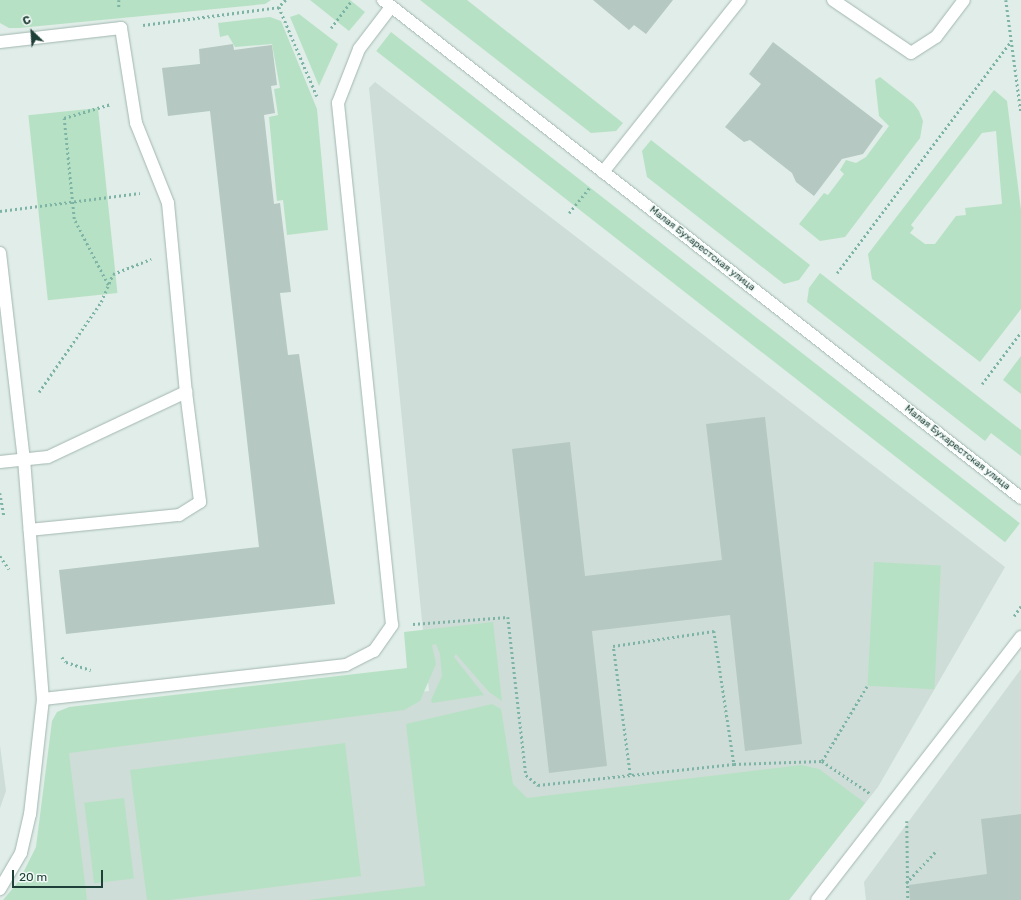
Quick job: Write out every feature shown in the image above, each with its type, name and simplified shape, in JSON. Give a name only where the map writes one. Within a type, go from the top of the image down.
[{"type":"street","points":[[602,172],[740,0]]},
{"type":"street","points":[[834,0],[911,53],[936,37],[964,0]]},
{"type":"street","points":[[43,699],[346,665],[374,651],[392,625],[338,103],[359,49],[387,3]]},
{"type":"street","name":"Малая Бухарестская улица","points":[[387,3],[1021,498]]},
{"type":"street","points":[[0,42],[121,28],[136,123],[168,203],[186,392],[200,502],[179,515],[30,530]]},
{"type":"street","points":[[0,253],[24,459],[41,653],[43,699],[30,814],[21,853],[0,889]]},
{"type":"street","points":[[0,462],[48,457],[186,392]]},
{"type":"street","points":[[817,900],[1021,636]]},
{"type":"path","points":[[121,28],[279,7],[286,0]]},
{"type":"path","points":[[1006,0],[1021,112]]},
{"type":"path","points":[[330,28],[351,1]]},
{"type":"path","points":[[279,7],[319,98]]},
{"type":"path","points":[[837,273],[1011,41]]},
{"type":"path","points":[[108,286],[74,219],[64,118],[132,97]]},
{"type":"path","points":[[569,213],[602,172]]},
{"type":"path","points":[[0,211],[163,191]]},
{"type":"path","points":[[18,408],[33,401],[101,302],[113,274],[172,250]]},
{"type":"path","points":[[982,384],[1021,332]]},
{"type":"path","points":[[0,493],[4,518]]},
{"type":"path","points":[[0,556],[10,570],[10,563]]},
{"type":"path","points":[[420,624],[508,617],[526,775],[538,785],[734,764],[822,761],[872,795]]},
{"type":"path","points":[[630,775],[613,646],[714,631],[734,764]]},
{"type":"path","points":[[41,653],[57,650],[66,662],[83,669],[98,670]]},
{"type":"path","points":[[822,761],[867,686]]},
{"type":"path","points":[[907,821],[906,883],[908,900]]},
{"type":"path","points":[[906,883],[938,850]]},
{"type":"shaded area","points":[[375,82],[1005,567],[878,787],[812,870],[605,900],[80,900],[61,735],[429,691],[369,88]]},
{"type":"shaded area","points":[[1021,669],[1021,900],[866,900],[864,882]]},
{"type":"shaded area","points":[[0,745],[6,791],[0,808]]},
{"type":"green space","points":[[0,0],[271,0],[265,4],[9,28],[0,23]]},
{"type":"green space","points":[[310,0],[350,0],[365,12],[349,31]]},
{"type":"green space","points":[[420,0],[467,0],[623,123],[616,131],[591,133]]},
{"type":"green space","points":[[299,14],[338,44],[319,86],[290,17]]},
{"type":"green space","points":[[270,17],[281,21],[317,109],[328,230],[287,235],[283,200],[277,201],[269,117],[278,115],[274,89],[280,88],[272,44],[235,47],[228,35],[220,37],[218,23]]},
{"type":"green space","points":[[391,32],[1020,523],[1005,542],[376,51]]},
{"type":"green space","points":[[880,77],[913,103],[919,111],[923,121],[920,138],[845,237],[820,241],[799,224],[824,193],[828,195],[844,174],[840,170],[846,160],[856,163],[866,157],[889,126],[879,116],[875,80]]},
{"type":"green space","points":[[994,90],[1007,101],[1021,210],[1021,309],[980,362],[872,279],[868,254]],"holes":[[[996,131],[1002,204],[965,208],[966,215],[956,216],[935,244],[925,244],[910,233],[914,228],[911,225],[982,133]]]},
{"type":"green space","points":[[98,108],[117,293],[48,300],[28,115]]},
{"type":"green space","points":[[651,140],[810,265],[799,280],[784,284],[647,177],[642,151]]},
{"type":"green space","points":[[820,273],[1021,430],[1021,456],[991,433],[985,441],[807,302],[809,288]]},
{"type":"green space","points":[[1021,356],[1021,394],[1003,380]]},
{"type":"green space","points":[[874,562],[941,566],[934,689],[868,686]]},
{"type":"green space","points":[[493,622],[502,701],[489,692],[456,654],[454,657],[484,695],[432,703],[431,700],[442,676],[440,654],[436,644],[432,645],[436,664],[420,701],[404,710],[69,753],[87,900],[3,900],[19,881],[36,847],[52,721],[57,712],[69,707],[407,668],[404,632]]},
{"type":"green space","points":[[492,704],[501,709],[513,784],[527,798],[801,765],[819,769],[865,803],[789,900],[308,900],[425,886],[406,724]]},
{"type":"green space","points":[[345,743],[361,876],[169,900],[147,900],[130,770]]},
{"type":"green space","points":[[124,798],[134,878],[94,883],[84,803]]},
{"type":"building","points":[[593,0],[673,0],[646,34],[634,25],[629,30]]},
{"type":"building","points":[[773,42],[883,126],[863,154],[842,159],[814,196],[796,182],[792,173],[750,140],[744,142],[725,127],[761,84],[749,74]]},
{"type":"building","points":[[233,44],[234,50],[272,45],[277,85],[271,86],[275,113],[264,115],[274,204],[280,203],[291,292],[280,293],[288,355],[299,354],[335,604],[66,634],[59,570],[259,547],[210,111],[168,116],[162,68],[200,64],[199,49]]},
{"type":"building","points":[[765,417],[802,744],[745,751],[730,615],[592,631],[607,766],[549,773],[512,449],[570,442],[585,576],[722,560],[706,424]]},
{"type":"building","points":[[1021,814],[1021,900],[910,900],[909,885],[987,874],[981,819]]}]
